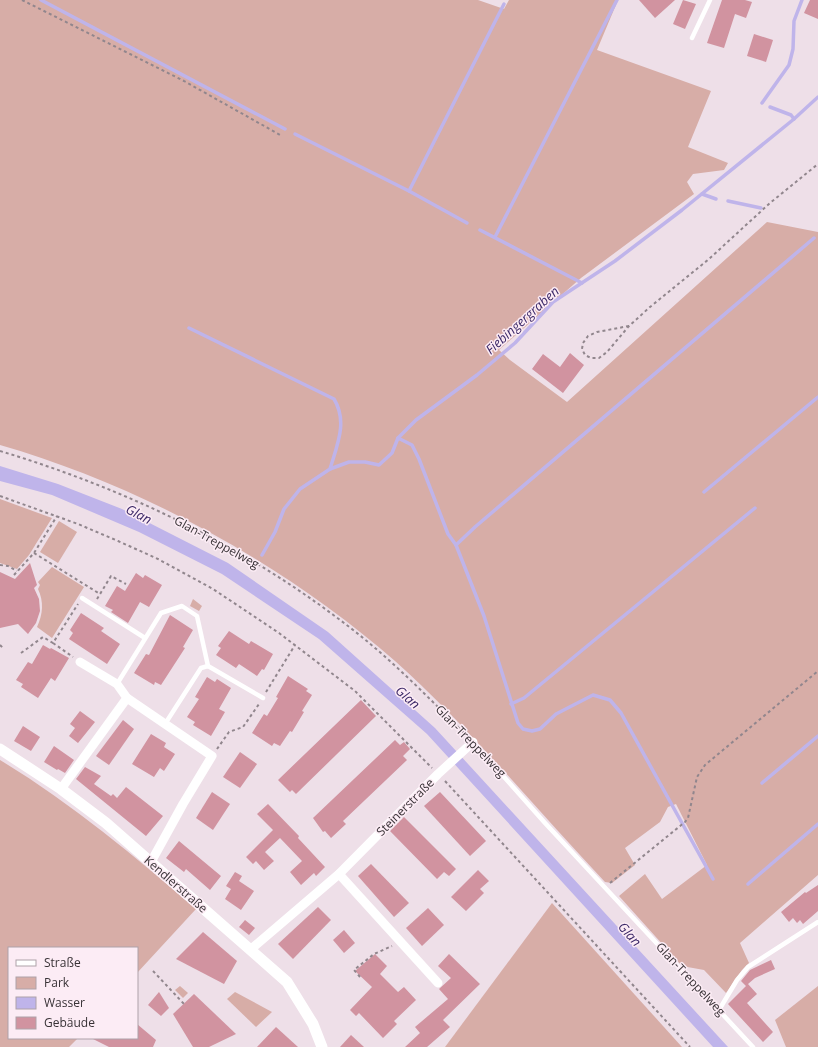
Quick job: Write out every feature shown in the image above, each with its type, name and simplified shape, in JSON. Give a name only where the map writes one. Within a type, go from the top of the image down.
[{"type":"street","points":[[80,662],[117,684],[127,698],[212,756],[182,804],[151,862]]},
{"type":"street","points":[[61,789],[127,698]]},
{"type":"street","name":"Steinerstraße","points":[[250,950],[339,874],[438,774],[472,744]]},
{"type":"street","name":"Kendlerstraße","points":[[0,749],[61,789],[106,823],[287,982],[309,1017],[322,1047]]},
{"type":"street","points":[[339,874],[438,983]]},
{"type":"lane","points":[[692,38],[710,0]]},
{"type":"lane","points":[[82,598],[145,638]]},
{"type":"lane","points":[[117,684],[161,613],[182,606],[197,616],[208,666]]},
{"type":"lane","points":[[165,724],[201,668],[208,666],[263,698]]},
{"type":"lane","name":"Glan-Treppelweg","points":[[472,744],[753,1047]]},
{"type":"lane","points":[[719,1010],[737,980],[748,967],[818,922]]},
{"type":"path","points":[[22,0],[184,81],[282,136]]},
{"type":"path","points":[[629,326],[597,332],[588,336],[583,343],[582,349],[585,355],[591,358],[599,358],[607,352],[629,326],[724,246],[770,203],[818,164]]},
{"type":"path","name":"Glan-Treppelweg","points":[[0,451],[108,488],[182,521],[269,571],[344,623],[412,680],[472,744]]},
{"type":"path","points":[[0,496],[57,516],[158,559],[213,589],[279,633],[355,691],[438,774],[690,1047]]},
{"type":"path","points":[[14,575],[34,553],[57,516]]},
{"type":"path","points":[[34,553],[100,594]]},
{"type":"path","points":[[0,565],[8,566],[18,572]]},
{"type":"path","points":[[94,606],[111,576],[126,584]]},
{"type":"path","points":[[53,643],[82,598]]},
{"type":"path","points":[[21,653],[43,637],[80,662]]},
{"type":"path","points":[[0,645],[3,648]]},
{"type":"path","points":[[606,887],[681,827],[688,818],[700,770],[818,672]]},
{"type":"path","points":[[360,977],[354,970],[374,954],[396,944]]},
{"type":"path","points":[[153,971],[184,1004]]},
{"type":"green space","points":[[0,0],[478,0],[504,9],[509,0],[618,0],[597,50],[711,91],[688,147],[728,163],[724,170],[693,174],[687,182],[694,194],[581,278],[499,350],[510,360],[567,402],[767,222],[818,232],[818,875],[740,943],[749,963],[742,970],[726,993],[704,970],[682,966],[619,896],[645,874],[662,899],[707,865],[676,804],[668,807],[660,822],[625,848],[635,865],[612,883],[605,882],[476,741],[423,687],[395,661],[352,626],[306,592],[259,561],[209,532],[158,506],[106,482],[53,462],[0,445]]},
{"type":"green space","points":[[0,499],[52,518],[29,555],[17,569],[0,563]]},
{"type":"green space","points":[[59,521],[77,532],[58,563],[40,552]]},
{"type":"green space","points":[[52,567],[84,587],[52,638],[37,627],[41,617],[42,608],[38,589],[40,585],[38,582]]},
{"type":"green space","points":[[193,599],[202,606],[199,611],[190,606]]},
{"type":"green space","points":[[0,760],[52,794],[101,830],[196,909],[138,972],[138,947],[8,947],[8,1039],[77,1039],[69,1047],[0,1047]]},
{"type":"green space","points":[[552,903],[682,1047],[445,1047]]},
{"type":"green space","points":[[180,986],[188,993],[183,998],[175,990]]},
{"type":"green space","points":[[818,986],[818,1047],[786,1047],[775,1020]]},
{"type":"green space","points":[[235,992],[272,1012],[256,1027],[227,999]]},
{"type":"water","points":[[0,466],[58,484],[122,509],[228,563],[328,632],[435,728],[728,1047],[713,1047],[427,734],[319,639],[222,574],[139,532],[52,495],[0,481]]},
{"type":"building","points":[[639,0],[675,0],[655,18]]},
{"type":"building","points":[[683,0],[696,4],[685,29],[673,24]]},
{"type":"building","points":[[722,0],[745,0],[752,2],[746,18],[735,14],[724,48],[707,43]]},
{"type":"building","points":[[810,0],[818,0],[818,19],[804,13]]},
{"type":"building","points":[[754,34],[773,40],[766,62],[747,56]]},
{"type":"building","points":[[570,353],[584,365],[563,393],[532,369],[543,354],[560,367]]},
{"type":"building","points":[[30,563],[37,585],[34,588],[39,599],[40,611],[36,623],[28,634],[18,624],[0,628],[0,572],[15,579]]},
{"type":"building","points":[[136,573],[143,578],[145,575],[162,585],[149,607],[140,602],[128,623],[111,612],[113,610],[105,606],[117,586],[125,591]]},
{"type":"building","points":[[81,613],[104,628],[101,631],[120,644],[107,664],[69,639],[73,633],[70,630]]},
{"type":"building","points":[[170,615],[193,630],[183,647],[185,648],[161,685],[155,682],[154,685],[134,673],[146,654],[149,655]]},
{"type":"building","points":[[229,631],[249,644],[251,641],[273,654],[264,670],[262,669],[257,676],[239,664],[236,668],[216,655],[221,648],[218,646]]},
{"type":"building","points":[[43,645],[69,658],[55,681],[51,678],[38,698],[21,687],[23,684],[16,680],[28,662],[32,664]]},
{"type":"building","points":[[288,676],[308,689],[306,691],[312,695],[292,732],[290,731],[280,746],[274,743],[272,746],[252,733],[264,714],[267,716],[278,698],[276,697]]},
{"type":"building","points":[[207,677],[215,682],[217,679],[231,688],[219,709],[225,712],[211,736],[193,725],[195,722],[187,717],[199,699],[195,697]]},
{"type":"building","points":[[361,700],[376,716],[296,794],[292,790],[290,792],[278,780]]},
{"type":"building","points":[[80,711],[95,722],[78,743],[69,736],[75,728],[70,724]]},
{"type":"building","points":[[123,720],[134,729],[109,765],[96,756]]},
{"type":"building","points":[[23,726],[40,737],[31,751],[14,741]]},
{"type":"building","points":[[151,734],[166,743],[164,747],[175,754],[164,771],[160,768],[154,777],[132,764]]},
{"type":"building","points":[[395,740],[400,745],[404,742],[410,749],[403,756],[407,760],[343,821],[346,824],[331,838],[325,831],[323,832],[313,818]]},
{"type":"building","points":[[54,746],[74,760],[65,773],[44,762]]},
{"type":"building","points":[[240,752],[257,764],[240,788],[223,777]]},
{"type":"building","points":[[85,767],[101,776],[94,784],[111,796],[113,794],[117,798],[126,787],[163,816],[146,836],[76,779]]},
{"type":"building","points":[[212,792],[230,804],[213,830],[196,818]]},
{"type":"building","points":[[440,792],[486,841],[470,856],[424,806]]},
{"type":"building","points":[[268,804],[299,836],[298,838],[325,867],[316,876],[314,873],[301,885],[290,872],[302,861],[280,838],[265,852],[274,861],[264,870],[256,861],[253,864],[246,857],[273,830],[257,814]]},
{"type":"building","points":[[404,817],[456,869],[449,876],[444,872],[437,879],[390,831]]},
{"type":"building","points":[[179,841],[221,876],[210,890],[186,869],[184,872],[166,858]]},
{"type":"building","points":[[371,864],[409,903],[394,917],[358,876]]},
{"type":"building","points":[[478,870],[489,881],[480,889],[484,893],[466,911],[451,897]]},
{"type":"building","points":[[235,872],[242,876],[239,881],[254,891],[241,910],[225,899],[231,889],[226,886]]},
{"type":"building","points":[[818,885],[818,911],[803,924],[800,920],[797,923],[793,918],[789,922],[781,912],[805,892],[806,893]]},
{"type":"building","points":[[318,907],[331,920],[293,959],[278,944]]},
{"type":"building","points":[[428,908],[444,925],[422,946],[406,928]]},
{"type":"building","points":[[245,920],[255,928],[249,935],[239,927]]},
{"type":"building","points":[[344,930],[355,943],[344,953],[333,940]]},
{"type":"building","points":[[203,932],[237,961],[224,984],[176,959]]},
{"type":"building","points":[[375,954],[387,966],[380,974],[398,992],[404,987],[416,1000],[394,1021],[397,1024],[383,1038],[359,1013],[356,1016],[350,1010],[372,987],[355,971]]},
{"type":"building","points":[[449,954],[480,984],[443,1020],[450,1027],[427,1047],[405,1047],[420,1033],[415,1027],[448,999],[439,989],[451,978],[438,966]]},
{"type":"building","points":[[771,960],[775,969],[755,978],[748,984],[757,994],[747,1003],[773,1032],[763,1042],[728,1004],[746,986],[741,981],[750,970]]},
{"type":"building","points":[[159,992],[169,1008],[161,1016],[148,1005]]},
{"type":"building","points":[[194,994],[236,1034],[209,1047],[193,1047],[173,1014]]},
{"type":"building","points":[[138,1025],[156,1040],[153,1047],[109,1047],[93,1039],[138,1039]]},
{"type":"building","points":[[276,1027],[298,1047],[257,1047]]},
{"type":"building","points":[[351,1035],[364,1047],[340,1047]]},
{"type":"waterway","points":[[41,0],[285,129]]},
{"type":"waterway","points":[[495,237],[617,0]]},
{"type":"waterway","points":[[762,103],[789,65],[793,49],[794,21],[802,0]]},
{"type":"waterway","points":[[409,191],[504,4]]},
{"type":"waterway","name":"Fiebingergraben","points":[[262,555],[275,532],[284,509],[300,489],[330,469],[349,462],[365,462],[379,465],[392,453],[398,438],[416,420],[477,375],[515,343],[553,302],[615,261],[682,210],[794,119],[818,97]]},
{"type":"waterway","points":[[770,107],[791,115],[794,119]]},
{"type":"waterway","points":[[295,134],[409,191],[467,223]]},
{"type":"waterway","points":[[702,194],[716,199]]},
{"type":"waterway","points":[[728,201],[761,208]]},
{"type":"waterway","points":[[480,230],[582,283]]},
{"type":"waterway","points":[[456,545],[475,527],[814,238]]},
{"type":"waterway","points":[[189,328],[334,399],[338,408],[341,425],[340,434],[330,469]]},
{"type":"waterway","points":[[704,492],[818,397]]},
{"type":"waterway","points":[[398,438],[412,445],[419,459],[448,534],[456,545],[484,616],[518,723],[523,729],[532,731],[540,729],[556,714],[593,695],[610,700],[621,713],[713,879]]},
{"type":"waterway","points":[[511,704],[524,698],[755,508]]},
{"type":"waterway","points":[[762,783],[818,736]]},
{"type":"waterway","points":[[748,884],[818,824]]},
{"type":"water label","name":"Glan","points":[[139,514]]},
{"type":"water label","name":"Glan","points":[[408,697]]},
{"type":"water label","name":"Glan","points":[[630,934]]}]
